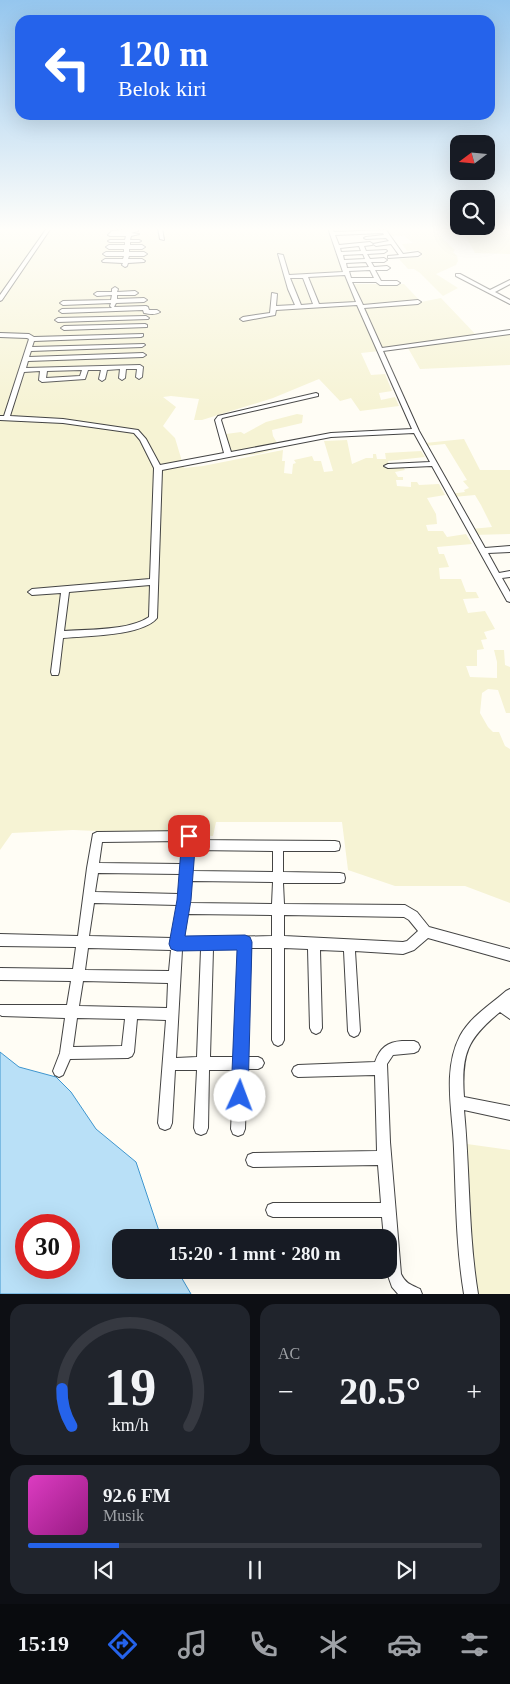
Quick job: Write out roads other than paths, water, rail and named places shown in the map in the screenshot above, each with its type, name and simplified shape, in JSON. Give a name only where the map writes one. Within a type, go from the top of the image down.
[{"type":"street","points":[[0,299],[7,288]]},
{"type":"street","points":[[292,288],[299,307]]},
{"type":"street","points":[[310,288],[316,306]]},
{"type":"street","points":[[353,288],[416,431],[510,600]]},
{"type":"street","points":[[483,288],[510,302]]},
{"type":"street","points":[[490,292],[497,288]]},
{"type":"street","points":[[97,294],[115,291],[135,293]]},
{"type":"street","points":[[110,356],[112,346],[110,327],[115,291]]},
{"type":"street","points":[[244,319],[272,314],[274,294]]},
{"type":"street","points":[[63,303],[144,300]]},
{"type":"street","points":[[70,357],[80,302]]},
{"type":"street","points":[[274,308],[418,302]]},
{"type":"street","points":[[62,311],[146,308],[146,312],[157,312]]},
{"type":"street","points":[[58,320],[146,318]]},
{"type":"street","points":[[64,328],[145,326]]},
{"type":"street","points":[[379,350],[510,332]]},
{"type":"street","points":[[0,334],[29,336],[32,339],[141,335]]},
{"type":"street","points":[[22,381],[32,339]]},
{"type":"street","points":[[29,349],[142,345]]},
{"type":"street","points":[[26,359],[143,355]]},
{"type":"street","points":[[122,367],[122,378]]},
{"type":"street","points":[[24,370],[140,367],[139,377]]},
{"type":"street","points":[[44,370],[42,380],[84,378],[86,368]]},
{"type":"street","points":[[102,379],[104,368]]},
{"type":"street","points":[[24,370],[3,419],[63,421],[117,426],[136,431],[143,438],[158,468],[153,618],[148,623],[124,629],[59,635]]},
{"type":"street","points":[[228,455],[218,420],[220,416],[316,395]]},
{"type":"street","points":[[158,468],[331,435],[416,431]]},
{"type":"street","points":[[388,466],[434,464]]},
{"type":"street","points":[[482,551],[510,549]]},
{"type":"street","points":[[497,576],[510,574]]},
{"type":"street","points":[[32,592],[154,582]]},
{"type":"street","points":[[55,672],[66,590]]},
{"type":"street","points":[[59,1071],[66,1053],[97,837],[189,836],[183,904],[177,944],[164,1123]]},
{"type":"street","points":[[188,846],[335,846]]},
{"type":"street","points":[[278,846],[278,1040]]},
{"type":"street","points":[[92,868],[340,878]]},
{"type":"street","points":[[89,897],[278,909],[406,911],[413,916],[426,932],[510,955]]},
{"type":"street","points":[[0,940],[177,944],[279,942],[407,947],[426,932]]},
{"type":"street","points":[[238,1129],[245,942]]},
{"type":"street","points":[[201,1128],[207,943]]},
{"type":"street","points":[[314,944],[316,1028]]},
{"type":"street","points":[[349,946],[354,1031]]},
{"type":"street","points":[[0,974],[175,977]]},
{"type":"street","points":[[471,1294],[466,1264],[456,1102],[460,1060],[464,1042],[477,1022],[507,1004]]},
{"type":"street","points":[[2,1010],[172,1014]]},
{"type":"street","points":[[66,1053],[128,1052],[132,1013]]},
{"type":"street","points":[[414,1047],[387,1050],[384,1053],[381,1068],[384,1158],[396,1282],[404,1291],[415,1294]]},
{"type":"street","points":[[169,1064],[258,1063]]},
{"type":"street","points":[[298,1071],[381,1068]]},
{"type":"street","points":[[456,1102],[510,1113]]},
{"type":"street","points":[[252,1160],[384,1158]]},
{"type":"street","points":[[273,1210],[388,1210]]},
{"type":"water","points":[[0,1052],[19,1067],[56,1077],[71,1092],[96,1129],[136,1162],[158,1229],[112,1229],[112,1279],[182,1279],[191,1294],[0,1294]]}]
